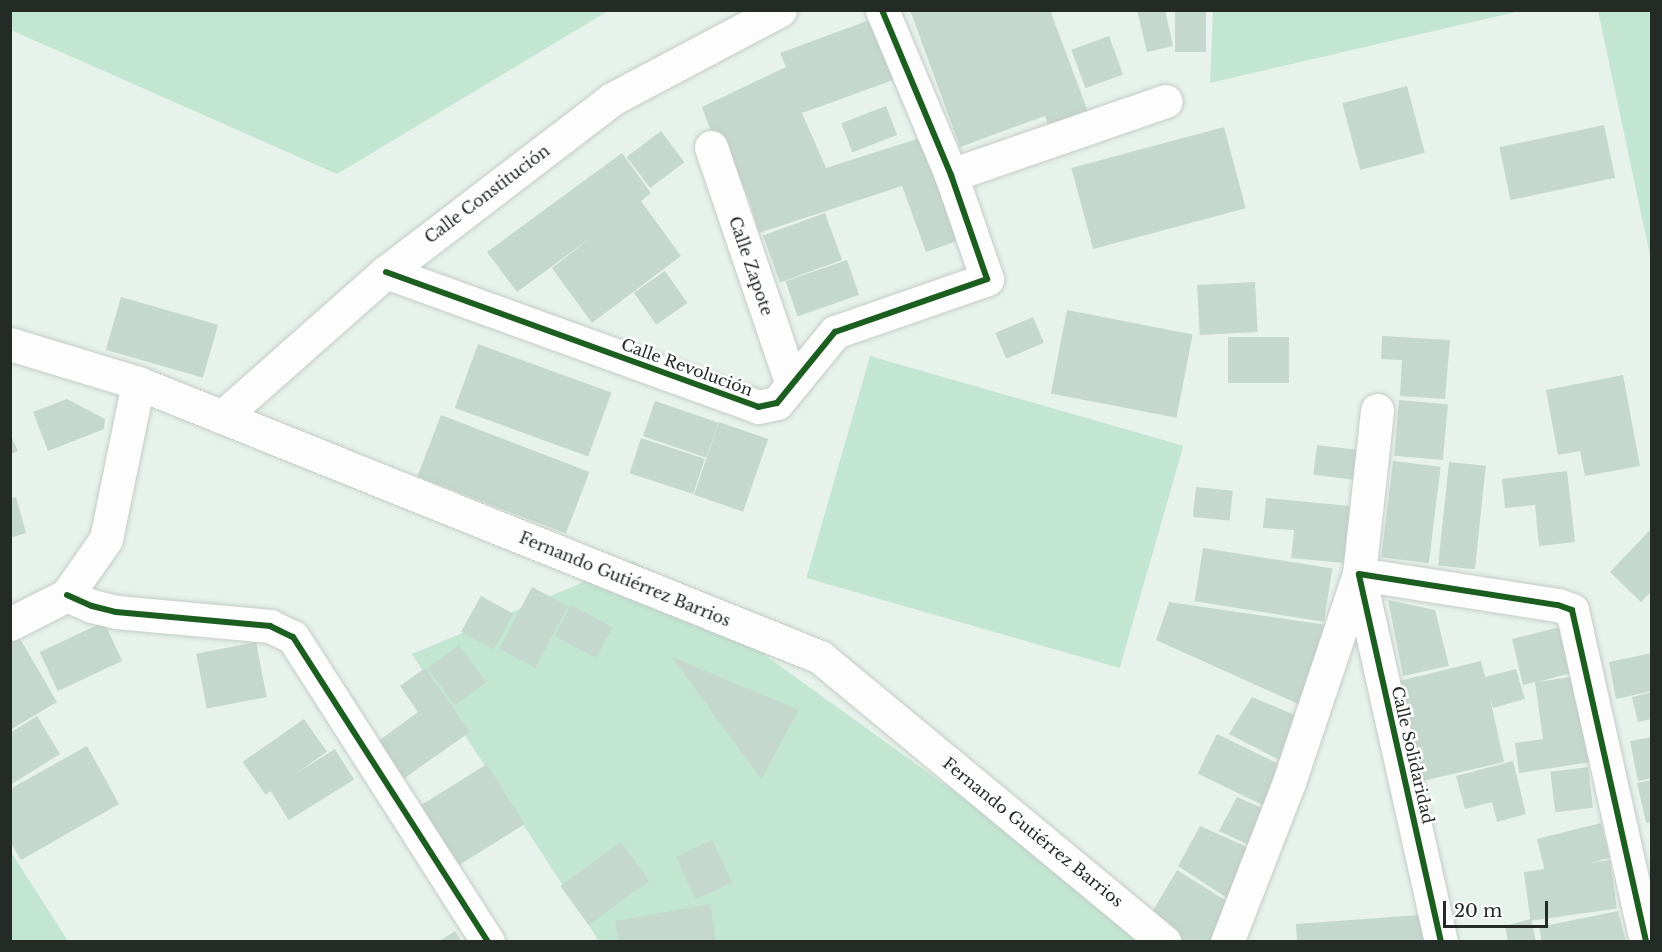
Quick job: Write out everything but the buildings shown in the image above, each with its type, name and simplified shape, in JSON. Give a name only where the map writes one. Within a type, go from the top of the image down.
[{"type":"street","name":"Calle Constitución","points":[[222,417],[386,272],[612,99],[780,10]]},
{"type":"street","points":[[882,10],[951,175],[1166,101]]},
{"type":"street","name":"Calle Zapote","points":[[711,147],[792,386]]},
{"type":"street","name":"Calle Revolución","points":[[386,272],[758,407],[777,403],[835,332],[987,279],[951,175]]},
{"type":"street","name":"Fernando Gutiérrez Barrios","points":[[10,344],[138,383],[820,657],[1165,942]]},
{"type":"street","points":[[10,624],[67,595],[106,539],[138,383]]},
{"type":"street","points":[[1227,942],[1289,782],[1359,574],[1377,410]]},
{"type":"street","points":[[1359,574],[1558,605],[1572,610],[1646,942]]},
{"type":"street","name":"Calle Solidaridad","points":[[1359,574],[1441,942]]},
{"type":"street","points":[[67,595],[92,606],[116,612],[270,626],[293,637],[488,942]]},
{"type":"green space","points":[[11,10],[608,11],[337,174],[11,30]]},
{"type":"green space","points":[[1213,10],[1520,11],[1210,83]]},
{"type":"green space","points":[[1598,11],[1651,11],[1651,260]]},
{"type":"green space","points":[[870,356],[1183,446],[1120,668],[806,578]]},
{"type":"green space","points":[[634,561],[1162,941],[599,941],[412,654]]},
{"type":"green space","points":[[11,852],[68,941],[11,941]]},
{"type":"cycle path","points":[[386,272],[758,407],[777,403],[835,332],[987,279],[951,175],[882,10]]},
{"type":"cycle path","points":[[1441,942],[1359,574],[1558,605],[1572,610],[1646,942]]},
{"type":"cycle path","points":[[67,595],[92,606],[116,612],[270,626],[293,637],[488,942]]}]
